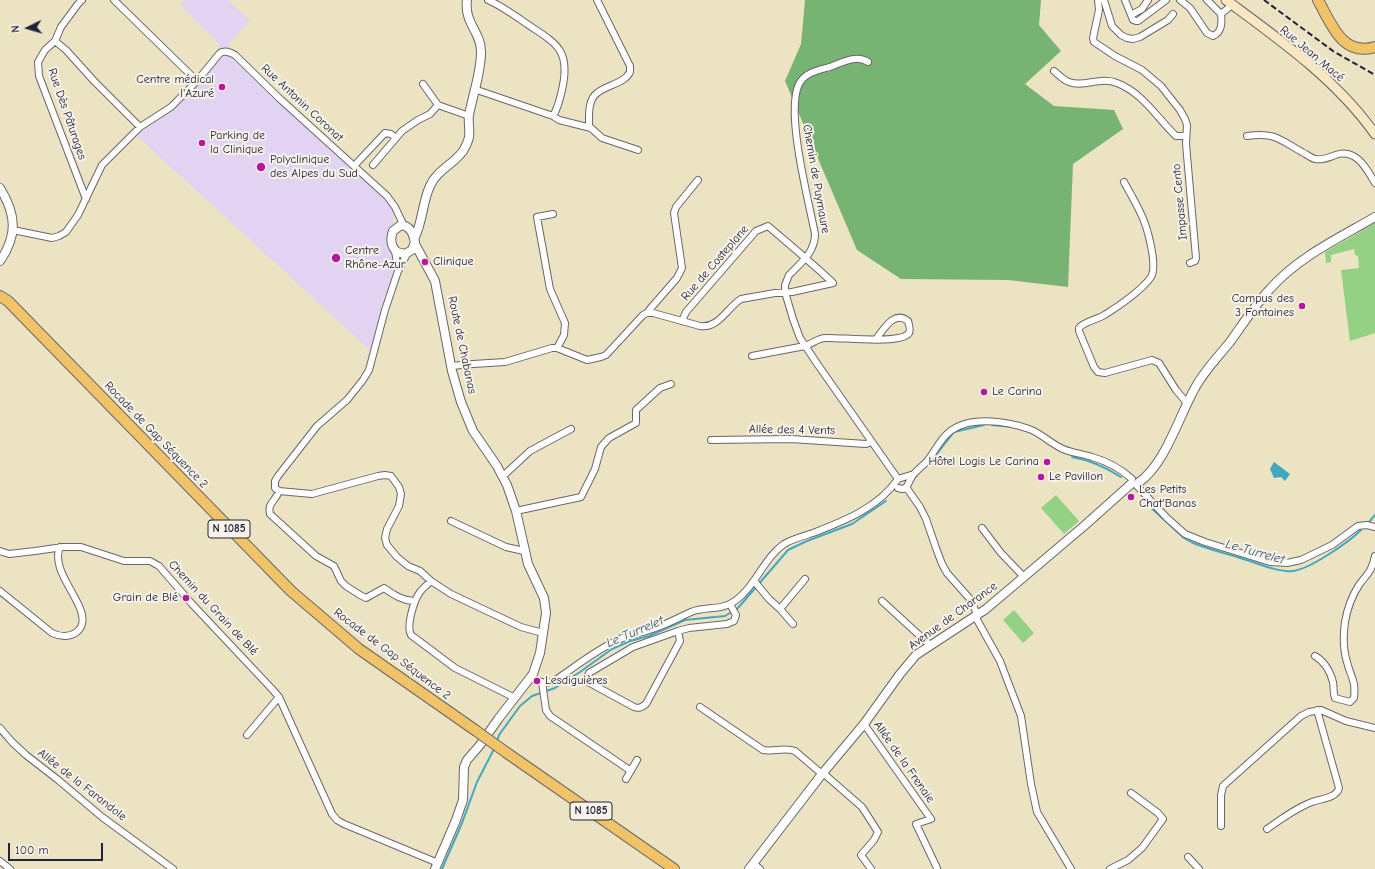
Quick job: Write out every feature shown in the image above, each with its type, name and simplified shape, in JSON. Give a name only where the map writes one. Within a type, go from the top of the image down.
[{"type":"main road","points":[[1318,0],[1336,32],[1346,43],[1358,49],[1375,47]]},
{"type":"main road","name":"Rue Jean Macé","points":[[1229,2],[1296,53],[1331,84],[1362,116],[1375,134]]},
{"type":"main road","name":"Rocade de Gap Séquence 2","points":[[0,289],[4,299],[291,591],[359,648],[674,869]]},
{"type":"street","name":"Rue Dès Pâturages","points":[[82,0],[61,27],[55,41],[45,50],[38,62],[39,76],[86,199]]},
{"type":"street","points":[[13,230],[47,238],[62,235],[73,225],[102,165],[140,127],[171,107],[197,81],[114,0]]},
{"type":"street","points":[[467,0],[467,15],[478,36],[481,48],[481,60],[469,116],[469,135],[466,146],[456,159],[437,174],[432,182],[426,197],[419,230],[415,241],[398,271],[384,310],[369,370],[347,400],[317,426],[278,476],[275,485],[276,490],[279,491],[312,494],[378,476],[391,476],[399,487],[401,501],[387,529],[385,538],[387,545],[397,557],[408,566],[420,571],[431,581],[451,594],[521,627],[543,633]]},
{"type":"street","points":[[488,0],[501,6],[555,42],[561,51],[564,61],[565,76],[557,109],[553,116]]},
{"type":"street","points":[[589,127],[591,102],[595,95],[624,79],[630,72],[630,66],[597,0]]},
{"type":"street","name":"Impasse Cento","points":[[1098,0],[1099,10],[1093,38],[1094,42],[1115,56],[1142,70],[1161,86],[1180,110],[1185,119],[1187,125],[1186,136],[1196,258],[1195,261],[1190,264]]},
{"type":"street","points":[[1104,0],[1112,26],[1121,35],[1127,38],[1133,39],[1140,37],[1168,20],[1173,14]]},
{"type":"street","points":[[1125,0],[1133,20],[1138,21],[1166,0]]},
{"type":"street","points":[[1131,15],[1142,9],[1148,0]]},
{"type":"street","points":[[1180,0],[1190,8],[1207,33],[1213,36],[1222,26],[1221,14],[1210,1]]},
{"type":"street","points":[[1221,14],[1229,2]]},
{"type":"street","points":[[55,41],[66,50],[94,81],[140,127]]},
{"type":"street","name":"Rue Antonin Coronat","points":[[197,81],[220,53],[226,52],[235,55],[275,94],[387,196],[406,226]]},
{"type":"street","name":"Chemin de Puymaure","points":[[785,292],[786,279],[806,258],[814,246],[815,234],[796,134],[795,104],[797,90],[802,80],[809,73],[852,59],[861,58],[868,62]]},
{"type":"street","points":[[1054,71],[1065,80],[1073,83],[1104,80],[1119,84],[1146,102],[1176,136],[1186,136]]},
{"type":"street","points":[[423,84],[438,105],[469,116]]},
{"type":"street","points":[[474,89],[553,116],[559,120],[589,127],[602,138],[638,150]]},
{"type":"street","points":[[373,165],[402,131],[430,114],[438,105]]},
{"type":"street","points":[[354,166],[385,133],[391,134],[396,138]]},
{"type":"street","points":[[1247,136],[1259,134],[1273,136],[1316,160],[1338,154],[1352,155],[1359,160],[1369,172],[1375,183]]},
{"type":"street","points":[[452,366],[505,362],[552,348],[557,348],[587,360],[601,358],[606,355],[647,313],[680,273],[682,268],[674,213],[676,207],[698,180]]},
{"type":"street","points":[[1124,182],[1142,216],[1152,251],[1154,266],[1151,276],[1136,292],[1115,308],[1098,319],[1082,325],[1079,330],[1094,367],[1098,372],[1105,373],[1152,360],[1156,361],[1159,363],[1176,390],[1187,403]]},
{"type":"street","points":[[0,188],[8,200],[12,211],[13,230],[8,246],[0,261]]},
{"type":"street","points":[[395,207],[396,219],[391,240],[395,251],[398,271]]},
{"type":"street","points":[[553,214],[537,217],[550,289],[563,316],[564,335],[557,348]]},
{"type":"street","name":"Avenue de Charance","points":[[750,867],[864,724],[900,674],[916,655],[1003,595],[1135,482],[1151,472],[1161,457],[1187,403],[1205,372],[1230,342],[1270,288],[1296,265],[1320,248],[1375,218]]},
{"type":"street","points":[[394,229],[398,226],[414,225],[421,220]]},
{"type":"street","points":[[406,226],[413,234],[415,241]]},
{"type":"street","name":"Rue de Costeplane","points":[[682,321],[686,312],[756,231],[768,226],[806,258]]},
{"type":"street","name":"Route de Chabanas","points":[[415,241],[437,286],[452,366],[461,402],[473,431],[503,476],[512,497],[524,551],[545,603],[546,613],[540,654],[531,678],[467,760],[464,767],[463,800],[436,866]]},
{"type":"street","points":[[0,251],[8,246]]},
{"type":"street","points":[[395,251],[400,254],[408,253],[425,262]]},
{"type":"street","points":[[647,313],[653,313],[706,327],[716,322],[741,299],[792,292],[834,283],[806,258]]},
{"type":"street","points":[[785,292],[796,329],[805,346],[871,442],[920,507],[945,568],[970,600],[976,615],[1000,661],[1021,716],[1031,784],[1037,812],[1071,869]]},
{"type":"street","points":[[752,356],[805,346],[819,339],[826,338],[858,340],[903,338],[909,333],[910,329],[908,321],[904,318],[891,320],[876,339]]},
{"type":"street","points":[[516,511],[581,497],[594,469],[601,448],[609,438],[636,423],[636,410],[660,388],[671,384]]},
{"type":"street","points":[[531,678],[549,683],[621,638],[658,628],[695,610],[719,608],[731,605],[757,584],[773,555],[785,544],[848,519],[861,512],[902,483],[924,465],[942,439],[951,430],[971,423],[988,420],[1031,429],[1059,447],[1094,457],[1119,470],[1135,482],[1167,518],[1186,534],[1205,542],[1270,562],[1287,563],[1300,560],[1332,545],[1358,526],[1367,525],[1375,527]]},
{"type":"street","points":[[503,476],[530,451],[571,429]]},
{"type":"street","name":"Allée des 4 Vents","points":[[711,440],[791,439],[866,444],[871,442]]},
{"type":"street","points":[[279,491],[270,504],[270,514],[316,556],[334,566],[341,581],[346,586],[366,598],[384,588],[407,601],[415,601]]},
{"type":"street","points":[[452,521],[506,547],[524,551]]},
{"type":"street","points":[[982,528],[1001,553],[1024,577]]},
{"type":"street","points":[[0,591],[52,633],[64,637],[72,636],[81,626],[83,620],[81,611],[61,569],[58,555],[60,547]]},
{"type":"street","name":"Chemin du Grain de Blé","points":[[0,551],[9,554],[60,547],[81,547],[119,560],[132,562],[150,561],[159,566],[192,604],[272,689],[278,698],[332,814],[344,824],[436,866]]},
{"type":"street","points":[[1315,656],[1320,658],[1328,669],[1336,698],[1350,702],[1354,698],[1354,683],[1345,655],[1345,622],[1353,596],[1358,586],[1370,571],[1375,556]]},
{"type":"street","points":[[780,609],[805,579]]},
{"type":"street","points":[[431,581],[419,593],[415,601],[409,626],[409,632],[411,635],[455,668],[515,698]]},
{"type":"street","points":[[757,584],[769,599],[794,624]]},
{"type":"street","points":[[882,601],[930,645]]},
{"type":"street","points":[[678,631],[680,641],[646,704],[642,707],[634,707],[588,682],[588,673],[633,647],[678,631],[689,628],[727,624],[734,621],[736,614],[731,605]]},
{"type":"street","points":[[542,682],[546,710],[550,716],[631,771]]},
{"type":"street","points":[[247,735],[278,698]]},
{"type":"street","points":[[700,707],[763,750],[772,752],[790,749],[795,751],[862,807],[878,832],[874,840],[861,855],[871,869]]},
{"type":"street","points":[[1267,829],[1300,807],[1338,792],[1339,788],[1317,710]]},
{"type":"street","points":[[1220,826],[1221,795],[1224,786],[1301,716],[1309,712],[1321,710],[1346,721],[1375,728]]},
{"type":"street","name":"Allée de la Frenaie","points":[[864,724],[931,819],[916,824],[937,868]]},
{"type":"street","name":"Allée de la Farandole","points":[[0,728],[26,755],[102,817],[173,869]]},
{"type":"street","points":[[626,780],[637,760]]},
{"type":"street","points":[[1110,869],[1128,860],[1142,848],[1162,819],[1158,813],[1131,793]]},
{"type":"street","points":[[1188,857],[1199,869]]},
{"type":"street","points":[[0,861],[10,869]]},
{"type":"street","points":[[750,867],[760,869]]},
{"type":"shaded area","name":"Polyclinique des Alpes du Sud","points":[[185,0],[228,0],[250,21],[229,43],[229,56],[385,198],[393,211],[393,223],[389,235],[395,264],[393,276],[383,300],[371,351],[137,136],[176,108],[219,58],[218,43],[180,5]]},
{"type":"green space","points":[[805,0],[1041,0],[1039,25],[1061,51],[1025,84],[1054,106],[1114,110],[1123,129],[1073,164],[1068,287],[1008,280],[901,279],[857,250],[785,81],[801,44]]},
{"type":"green space","points":[[1375,223],[1375,333],[1350,341],[1341,270],[1359,268],[1358,256],[1355,255],[1354,249],[1331,255],[1331,262],[1326,263],[1325,252]]},
{"type":"green space","points":[[1056,495],[1079,521],[1064,534],[1041,508]]},
{"type":"green space","points":[[1014,610],[1034,633],[1023,643],[1003,620]]},
{"type":"water","points":[[1274,462],[1290,474],[1285,481],[1281,477],[1274,478],[1270,469]]},
{"type":"waterway","name":"Le Turrelet","points":[[928,465],[954,432],[984,425]]},
{"type":"waterway","name":"Le Turrelet","points":[[992,425],[1013,427]]},
{"type":"waterway","name":"Le Turrelet","points":[[1072,457],[1097,464],[1121,477]]},
{"type":"waterway","name":"Le Turrelet","points":[[497,741],[499,735],[520,706],[532,696],[555,688],[612,649],[630,641],[649,636],[685,620],[725,616],[738,608],[788,550],[852,524],[886,501]]},
{"type":"waterway","name":"Le Turrelet","points":[[1147,504],[1184,538],[1193,543],[1266,567],[1287,571],[1300,569],[1319,560],[1339,548],[1361,530]]},
{"type":"waterway","name":"Le Turrelet","points":[[1369,522],[1375,515]]},
{"type":"waterway","name":"Le Turrelet","points":[[442,869],[462,823],[477,782],[495,747]]},
{"type":"railway","points":[[1264,0],[1333,51],[1375,75]]},
{"type":"place","name":"Centre médical l'Azuré","points":[[222,87]]},
{"type":"place","name":"Parking de la Clinique","points":[[202,143]]},
{"type":"place","name":"Polyclinique des Alpes du Sud","points":[[261,167]]},
{"type":"place","name":"Centre Rhône-Azur","points":[[336,258]]},
{"type":"place","name":"Clinique","points":[[425,262]]},
{"type":"place","name":"Campus des 3 Fontaines","points":[[1302,306]]},
{"type":"place","name":"Le Carina","points":[[984,392]]},
{"type":"place","name":"Hôtel Logis Le Carina","points":[[1047,462]]},
{"type":"place","name":"Le Pavillon","points":[[1041,477]]},
{"type":"place","name":"Les Petits Chat'Banas","points":[[1131,497]]},
{"type":"place","name":"Grain de Blé","points":[[186,598]]},
{"type":"place","name":"Lesdiguières","points":[[537,681]]}]
